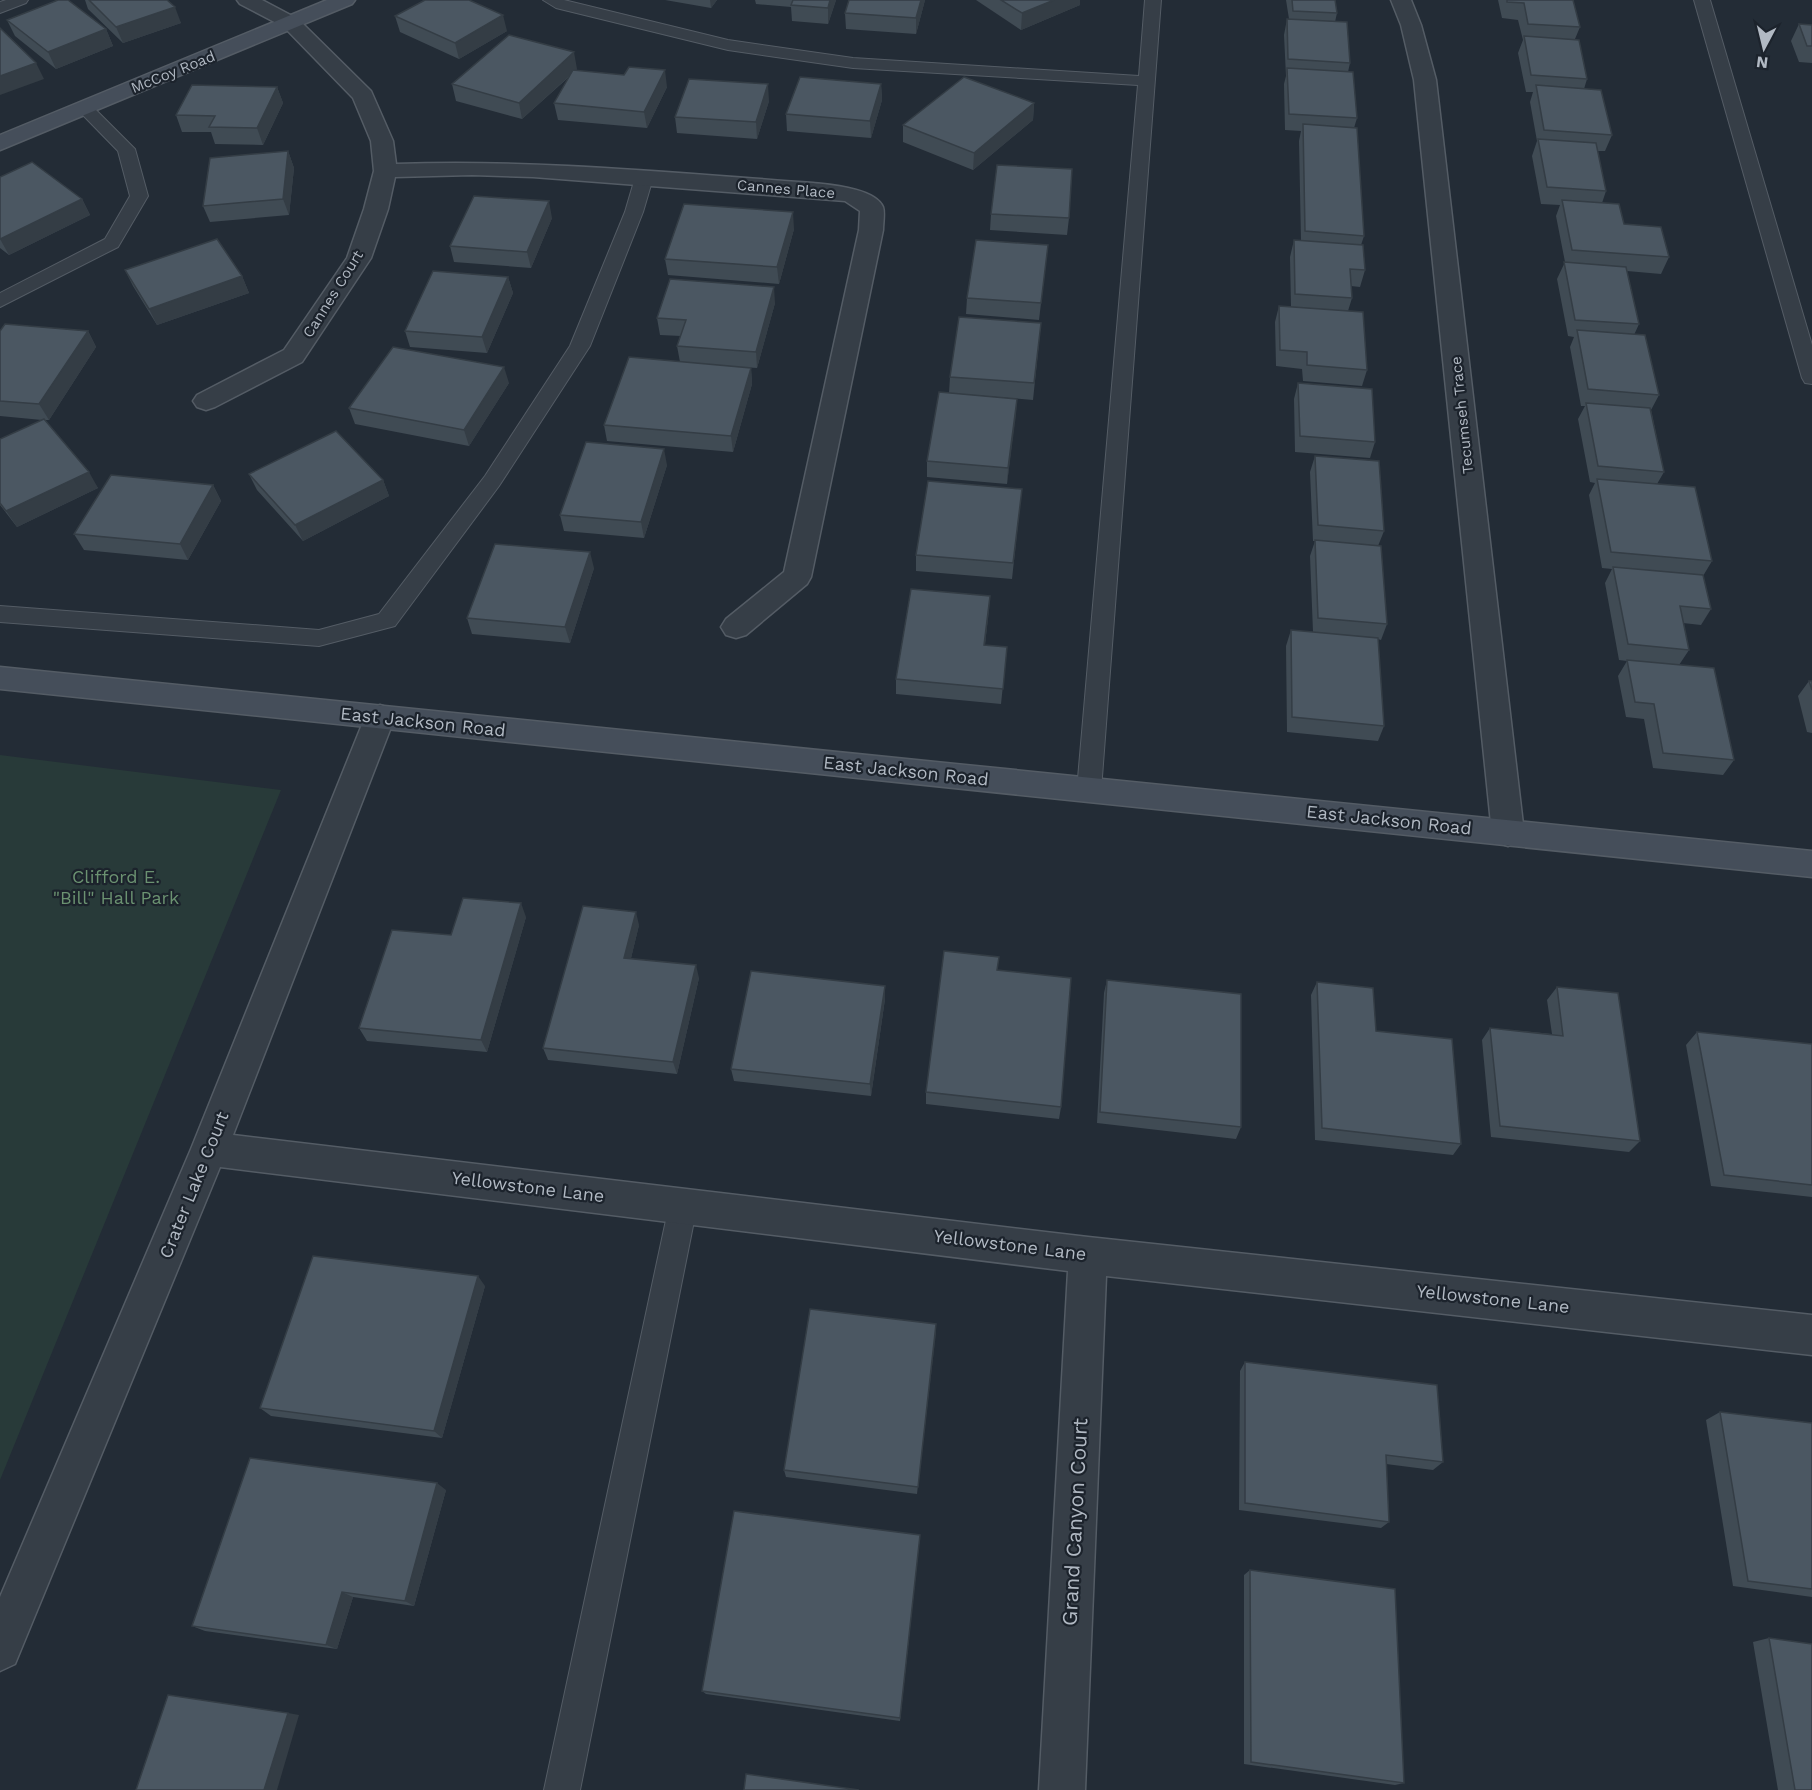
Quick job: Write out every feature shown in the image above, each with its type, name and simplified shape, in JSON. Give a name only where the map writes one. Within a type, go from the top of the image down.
[{"type":"street","name":"Cannes Court","points":[[206,401],[293,356],[359,258],[376,209],[385,171],[382,141],[363,96],[291,23],[248,0]]},
{"type":"street","name":"McCoy Road","points":[[0,143],[345,0]]},
{"type":"street","name":"Tecumseh Trace","points":[[1401,0],[1411,25],[1425,80],[1508,833]]},
{"type":"street","name":"Cannes Place","points":[[385,171],[472,168],[644,178],[851,195],[872,208],[871,230],[797,577],[736,627]]},
{"type":"street","name":"East Jackson Road","points":[[0,678],[1812,864]]},
{"type":"street","name":"Crater Lake Court","points":[[0,1649],[209,1149],[380,717]]},
{"type":"street","name":"Yellowstone Lane","points":[[209,1149],[1088,1255],[1812,1335]]},
{"type":"street","name":"Grand Canyon Court","points":[[1062,1790],[1088,1255]]},
{"type":"lane","points":[[0,8],[21,0]]},
{"type":"lane","points":[[551,0],[562,5],[728,45],[853,63],[1146,81]]},
{"type":"lane","points":[[1089,790],[1153,0]]},
{"type":"lane","points":[[1702,0],[1812,378]]},
{"type":"lane","points":[[0,301],[112,243],[140,196],[126,149],[84,108]]},
{"type":"lane","points":[[0,614],[319,638],[387,620],[492,482],[580,346],[634,212],[644,178]]},
{"type":"lane","points":[[562,1790],[683,1206]]},
{"type":"green space","name":"Clifford E. \"Bill\" Hall Park","points":[[0,755],[281,790],[0,1480]]},
{"type":"building","points":[[58,0],[68,0],[106,29],[48,52],[7,20]]},
{"type":"building","points":[[89,0],[167,0],[175,7],[116,27]]},
{"type":"building","points":[[425,0],[469,0],[503,15],[455,43],[395,16]]},
{"type":"building","points":[[793,0],[830,0],[828,8],[791,5]]},
{"type":"building","points":[[849,0],[921,0],[916,18],[845,13]]},
{"type":"building","points":[[1001,0],[1054,0],[1022,13]]},
{"type":"building","points":[[1292,0],[1335,0],[1337,13],[1293,11]]},
{"type":"building","points":[[1507,0],[1573,0],[1580,27],[1528,24],[1524,3],[1507,2]]},
{"type":"building","points":[[1287,19],[1347,22],[1350,63],[1288,59]]},
{"type":"building","points":[[1799,24],[1812,25],[1812,46],[1807,46]]},
{"type":"building","points":[[0,28],[36,63],[0,76]]},
{"type":"building","points":[[509,35],[574,52],[519,103],[452,84]]},
{"type":"building","points":[[1524,36],[1579,40],[1587,79],[1531,75]]},
{"type":"building","points":[[629,67],[665,70],[644,112],[554,103],[573,70],[624,75]]},
{"type":"building","points":[[1287,68],[1353,72],[1357,118],[1289,114]]},
{"type":"building","points":[[800,77],[881,84],[870,121],[786,114]]},
{"type":"building","points":[[964,77],[1034,103],[974,153],[903,125]]},
{"type":"building","points":[[689,79],[768,84],[756,122],[675,117]]},
{"type":"building","points":[[192,85],[277,87],[257,128],[209,127],[215,116],[176,115]]},
{"type":"building","points":[[1536,85],[1601,90],[1612,135],[1544,130]]},
{"type":"building","points":[[1303,124],[1357,128],[1364,236],[1305,231]]},
{"type":"building","points":[[1538,139],[1596,143],[1606,191],[1547,187]]},
{"type":"building","points":[[288,151],[283,199],[203,206],[210,158]]},
{"type":"building","points":[[32,162],[82,199],[0,239],[0,177]]},
{"type":"building","points":[[997,165],[1072,169],[1069,218],[991,214]]},
{"type":"building","points":[[474,196],[549,201],[527,252],[450,246]]},
{"type":"building","points":[[1562,200],[1619,204],[1624,224],[1661,227],[1669,257],[1572,250]]},
{"type":"building","points":[[684,204],[793,212],[777,267],[665,259]]},
{"type":"building","points":[[217,239],[242,276],[149,309],[125,270]]},
{"type":"building","points":[[976,240],[1048,245],[1041,303],[967,298]]},
{"type":"building","points":[[1294,240],[1363,245],[1365,270],[1350,269],[1352,298],[1295,294]]},
{"type":"building","points":[[1564,262],[1626,267],[1639,324],[1575,320]]},
{"type":"building","points":[[433,271],[508,277],[482,337],[405,331]]},
{"type":"building","points":[[670,279],[774,287],[756,352],[677,346],[686,320],[657,318]]},
{"type":"building","points":[[1279,306],[1363,312],[1367,370],[1307,365],[1307,352],[1280,350]]},
{"type":"building","points":[[959,317],[1041,323],[1034,383],[950,377]]},
{"type":"building","points":[[5,324],[88,331],[39,404],[0,401],[0,331]]},
{"type":"building","points":[[1577,330],[1645,335],[1659,395],[1588,389]]},
{"type":"building","points":[[393,347],[504,367],[464,430],[349,408]]},
{"type":"building","points":[[629,357],[751,368],[731,436],[604,425]]},
{"type":"building","points":[[1298,383],[1372,389],[1375,442],[1300,436]]},
{"type":"building","points":[[939,392],[1017,399],[1008,468],[927,461]]},
{"type":"building","points":[[1586,403],[1650,408],[1664,472],[1598,466]]},
{"type":"building","points":[[44,419],[89,472],[6,511],[0,503],[0,439]]},
{"type":"building","points":[[336,431],[383,480],[295,525],[249,474]]},
{"type":"building","points":[[586,442],[664,449],[641,522],[560,515]]},
{"type":"building","points":[[1315,456],[1379,461],[1384,531],[1318,525]]},
{"type":"building","points":[[111,475],[213,485],[180,544],[74,534]]},
{"type":"building","points":[[1597,479],[1695,487],[1712,561],[1611,552]]},
{"type":"building","points":[[928,481],[1022,489],[1013,563],[916,555]]},
{"type":"building","points":[[1315,540],[1381,546],[1387,624],[1318,618]]},
{"type":"building","points":[[495,544],[590,552],[565,627],[467,618]]},
{"type":"building","points":[[1613,567],[1703,575],[1711,609],[1680,606],[1689,650],[1628,644]]},
{"type":"building","points":[[911,589],[990,596],[984,645],[1007,647],[1003,689],[896,679]]},
{"type":"building","points":[[1291,630],[1378,638],[1384,726],[1292,717]]},
{"type":"building","points":[[1627,660],[1714,668],[1734,760],[1663,753],[1654,704],[1635,702]]},
{"type":"building","points":[[463,898],[521,903],[481,1040],[359,1028],[392,930],[451,935]]},
{"type":"building","points":[[583,906],[636,912],[624,958],[696,965],[673,1062],[543,1048]]},
{"type":"building","points":[[944,951],[999,957],[997,970],[1071,978],[1061,1107],[926,1092]]},
{"type":"building","points":[[751,971],[885,986],[870,1084],[731,1069]]},
{"type":"building","points":[[1107,980],[1241,994],[1241,1127],[1100,1112]]},
{"type":"building","points":[[1317,982],[1373,988],[1376,1031],[1452,1039],[1461,1144],[1322,1128]]},
{"type":"building","points":[[1557,987],[1618,993],[1640,1141],[1500,1126],[1490,1028],[1563,1036]]},
{"type":"building","points":[[1697,1032],[1812,1044],[1812,1185],[1724,1175]]},
{"type":"building","points":[[313,1256],[478,1276],[434,1431],[260,1408]]},
{"type":"building","points":[[810,1309],[936,1324],[918,1487],[784,1470]]},
{"type":"building","points":[[1245,1362],[1437,1385],[1443,1462],[1386,1455],[1389,1522],[1245,1503]]},
{"type":"building","points":[[1720,1412],[1812,1423],[1812,1589],[1748,1581]]},
{"type":"building","points":[[250,1458],[437,1483],[405,1601],[342,1592],[326,1645],[192,1626]]},
{"type":"building","points":[[734,1511],[920,1535],[900,1718],[702,1691]]},
{"type":"building","points":[[1250,1570],[1395,1589],[1404,1783],[1251,1762]]},
{"type":"building","points":[[1769,1638],[1812,1644],[1812,1790],[1795,1790]]},
{"type":"building","points":[[168,1695],[288,1713],[264,1790],[136,1790]]},
{"type":"building","points":[[746,1774],[859,1790],[744,1790]]}]
